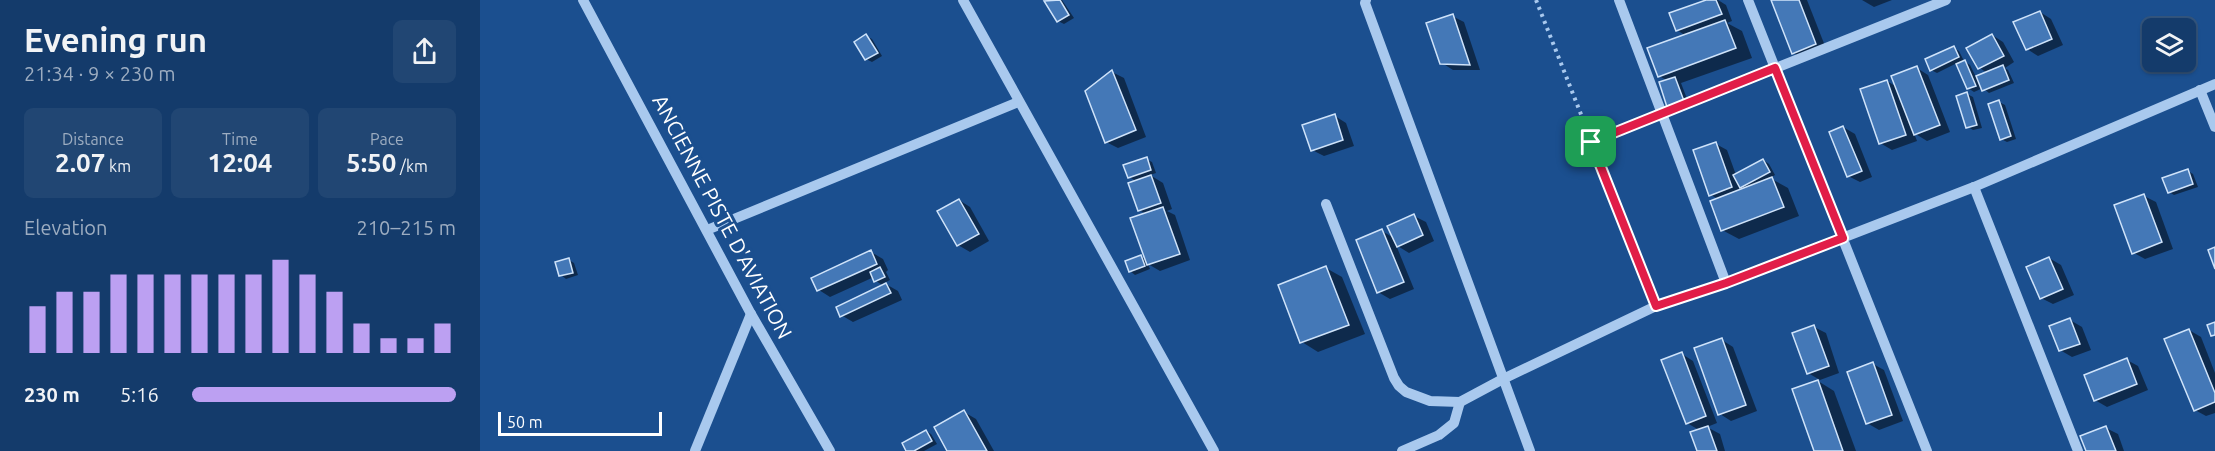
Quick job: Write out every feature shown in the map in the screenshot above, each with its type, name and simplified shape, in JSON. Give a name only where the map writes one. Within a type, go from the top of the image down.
[{"type":"street","name":"ANCIENNE PISTE D'AVIATION","points":[[583,0],[751,314],[830,451]]},
{"type":"street","points":[[963,0],[1214,451]]},
{"type":"street","points":[[1366,0],[1365,3],[1530,451]]},
{"type":"street","points":[[1619,0],[1726,283]]},
{"type":"street","points":[[1748,0],[1927,451]]},
{"type":"street","points":[[1663,113],[1946,0]]},
{"type":"street","points":[[1326,204],[1399,386],[1406,392],[1430,401],[1460,402],[1656,306],[1726,283],[1974,187],[2215,84]]},
{"type":"street","points":[[2200,90],[2215,128]]},
{"type":"street","points":[[707,230],[1018,102]]},
{"type":"street","points":[[1974,187],[2078,451]]},
{"type":"street","points":[[695,451],[751,314]]},
{"type":"street","points":[[1402,451],[1439,435],[1454,423],[1460,402]]},
{"type":"path","points":[[1536,0],[1656,306]]},
{"type":"path","points":[[1591,142],[1663,113]]},
{"type":"building","points":[[1060,0],[1069,15],[1057,22],[1044,1]]},
{"type":"building","points":[[1706,0],[1716,0],[1722,14],[1676,31],[1669,13]]},
{"type":"building","points":[[1771,0],[1799,0],[1816,44],[1792,54]]},
{"type":"building","points":[[2040,11],[2052,39],[2026,50],[2013,22]]},
{"type":"building","points":[[1453,14],[1470,65],[1440,64],[1426,23]]},
{"type":"building","points":[[1725,20],[1736,48],[1658,77],[1647,48]]},
{"type":"building","points":[[866,34],[878,53],[865,60],[854,42]]},
{"type":"building","points":[[1992,34],[2004,56],[1978,69],[1966,48]]},
{"type":"building","points":[[1954,46],[1959,57],[1930,71],[1925,59]]},
{"type":"building","points":[[1965,60],[1976,86],[1967,89],[1956,64]]},
{"type":"building","points":[[2003,65],[2009,80],[1982,91],[1976,76]]},
{"type":"building","points":[[1917,66],[1940,125],[1914,135],[1891,76]]},
{"type":"building","points":[[1112,70],[1136,130],[1105,143],[1085,91]]},
{"type":"building","points":[[1675,77],[1684,101],[1667,107],[1659,82]]},
{"type":"building","points":[[1887,80],[1906,135],[1879,144],[1860,89]]},
{"type":"building","points":[[1967,92],[1977,125],[1966,128],[1956,96]]},
{"type":"building","points":[[1999,100],[2011,136],[2000,140],[1988,104]]},
{"type":"building","points":[[1335,114],[1343,140],[1311,151],[1302,125]]},
{"type":"building","points":[[1843,126],[1862,171],[1847,177],[1829,132]]},
{"type":"building","points":[[1716,142],[1732,187],[1709,196],[1693,150]]},
{"type":"building","points":[[1147,157],[1151,170],[1128,178],[1123,165]]},
{"type":"building","points":[[1763,159],[1770,172],[1740,188],[1733,175]]},
{"type":"building","points":[[2188,169],[2193,184],[2168,193],[2162,178]]},
{"type":"building","points":[[1151,175],[1161,203],[1138,211],[1128,183]]},
{"type":"building","points":[[1772,177],[1784,207],[1721,231],[1710,201]]},
{"type":"building","points":[[2144,194],[2162,242],[2132,254],[2114,205]]},
{"type":"building","points":[[959,199],[979,234],[957,246],[937,211]]},
{"type":"building","points":[[1163,207],[1180,254],[1147,265],[1130,218]]},
{"type":"building","points":[[1414,214],[1423,235],[1397,247],[1387,226]]},
{"type":"building","points":[[1382,229],[1404,282],[1377,293],[1356,240]]},
{"type":"building","points":[[2215,247],[2215,269],[2208,250]]},
{"type":"building","points":[[871,250],[877,264],[817,291],[811,278]]},
{"type":"building","points":[[1141,255],[1145,266],[1129,272],[1125,261]]},
{"type":"building","points":[[2049,257],[2063,289],[2040,299],[2026,267]]},
{"type":"building","points":[[569,258],[573,273],[559,276],[555,262]]},
{"type":"building","points":[[1326,266],[1349,325],[1300,343],[1278,285]]},
{"type":"building","points":[[880,267],[885,277],[874,282],[870,272]]},
{"type":"building","points":[[886,283],[891,293],[840,317],[836,307]]},
{"type":"building","points":[[2070,318],[2080,344],[2059,351],[2049,326]]},
{"type":"building","points":[[2215,322],[2215,335],[2211,336],[2207,325]]},
{"type":"building","points":[[1814,325],[1829,366],[1807,374],[1792,333]]},
{"type":"building","points":[[2189,329],[2215,393],[2215,402],[2194,411],[2164,339]]},
{"type":"building","points":[[1722,338],[1746,405],[1718,415],[1694,348]]},
{"type":"building","points":[[1682,352],[1706,416],[1686,424],[1661,360]]},
{"type":"building","points":[[2127,358],[2137,384],[2094,401],[2084,375]]},
{"type":"building","points":[[1873,362],[1892,415],[1866,424],[1847,372]]},
{"type":"building","points":[[1818,380],[1843,451],[1814,451],[1792,389]]},
{"type":"building","points":[[964,410],[987,451],[947,451],[934,427]]},
{"type":"building","points":[[1708,426],[1717,451],[1697,451],[1690,432]]},
{"type":"building","points":[[2106,426],[2116,451],[2086,451],[2080,436]]},
{"type":"building","points":[[926,430],[932,441],[914,451],[906,451],[902,443]]},
{"type":"route","points":[[1775,68],[1843,238],[1726,283],[1656,306],[1591,142],[1775,68]]}]
